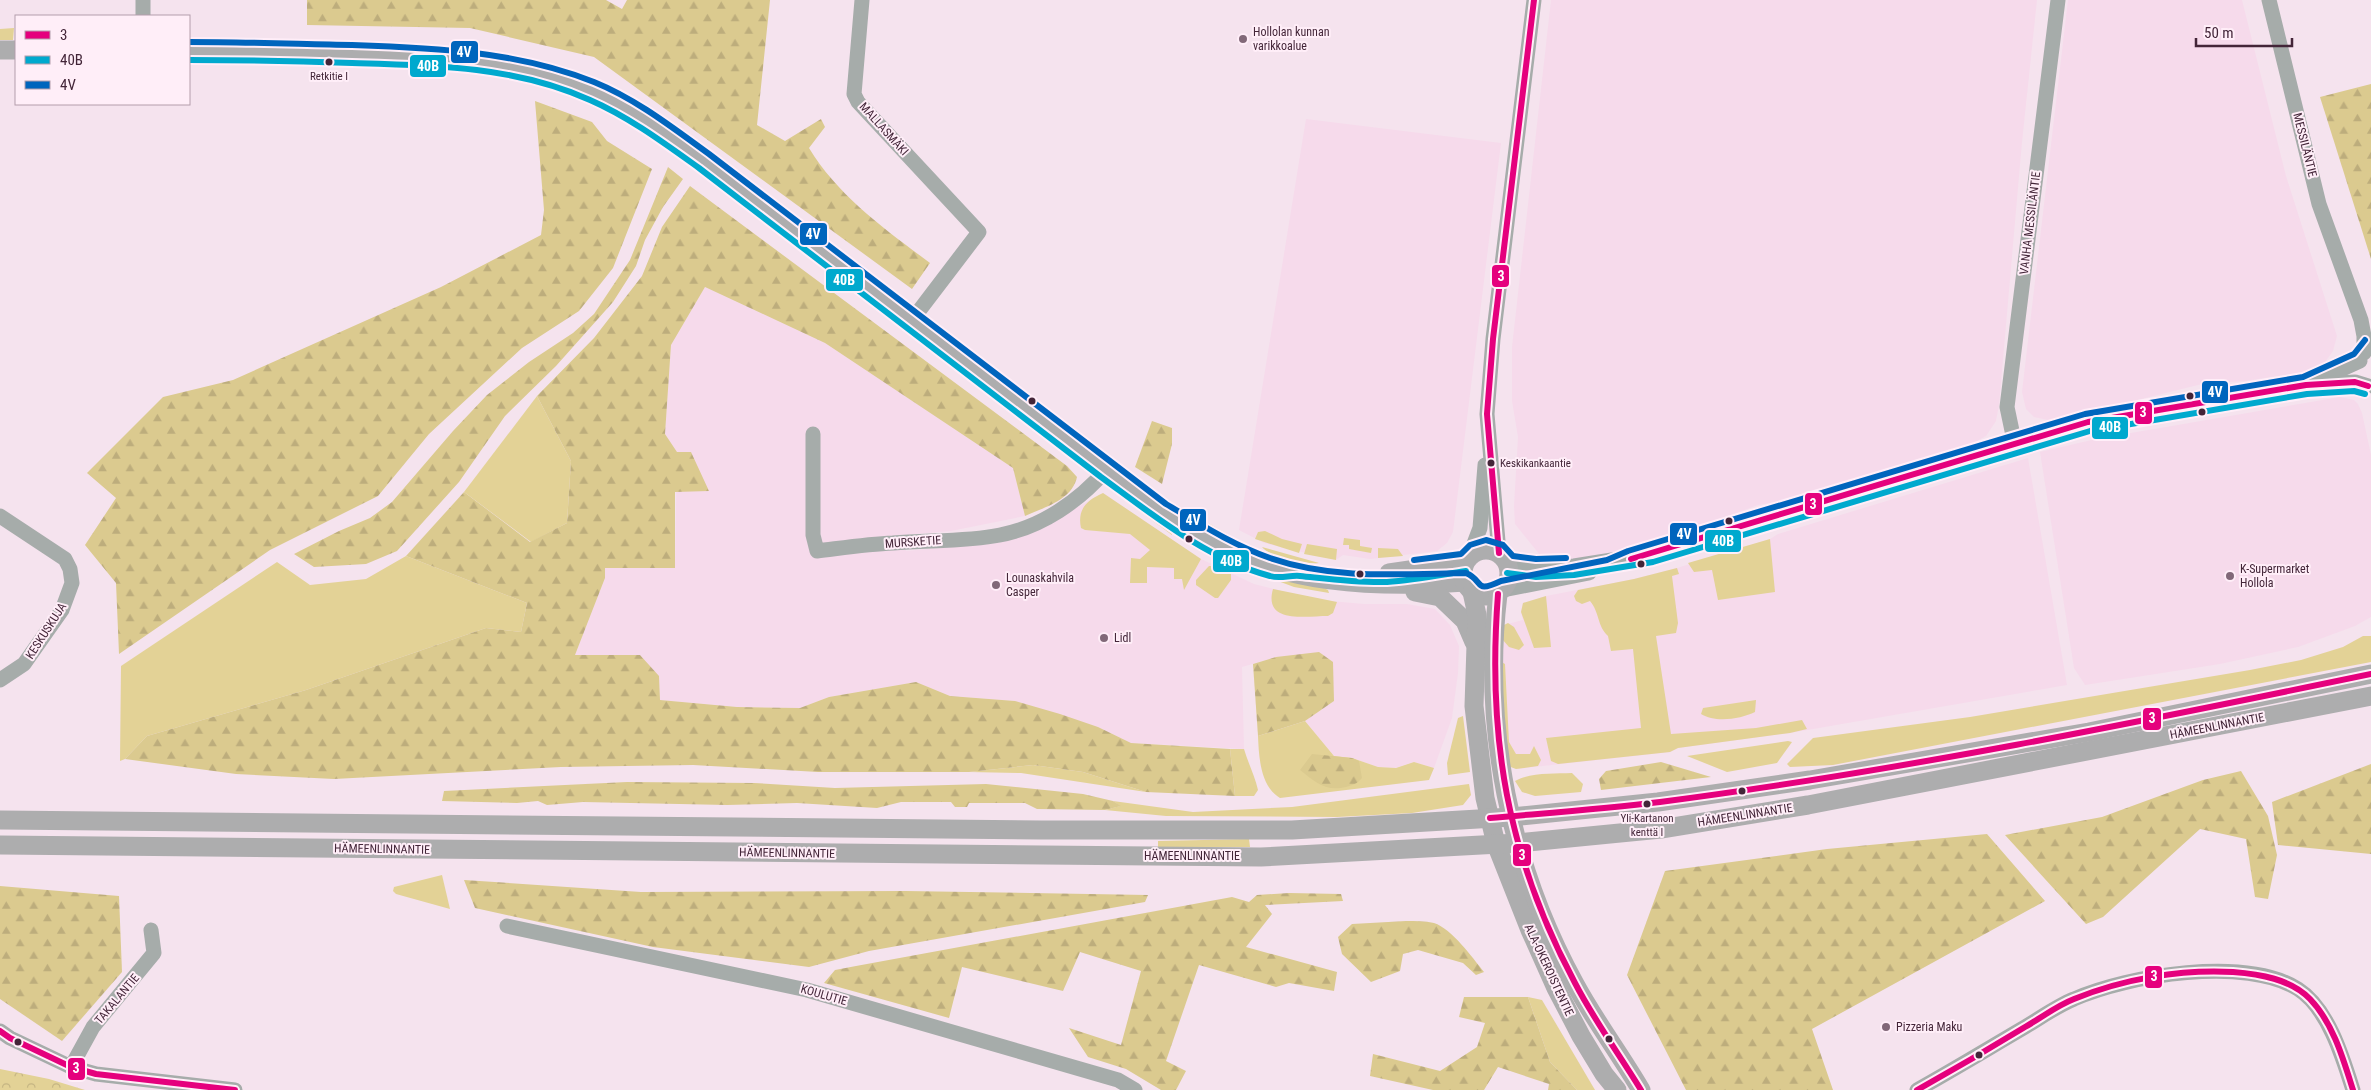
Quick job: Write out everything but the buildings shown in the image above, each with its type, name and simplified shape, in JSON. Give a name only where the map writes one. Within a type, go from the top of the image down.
[{"type":"main road","points":[[0,50],[15,50]]},
{"type":"main road","points":[[190,51],[243,50],[464,58],[504,64],[558,78],[592,91],[637,114],[704,161],[1162,511],[1209,540],[1241,556],[1299,578],[1349,590],[1418,592],[1440,597],[1466,621],[1476,646]]},
{"type":"main road","points":[[1490,818],[1485,798],[1474,706],[1477,615],[1463,569],[1467,560],[1474,553],[1487,550],[1504,558],[1510,578],[1501,592],[1494,653],[1493,706],[1496,743],[1512,817]]},
{"type":"main road","points":[[1281,570],[1290,566],[1348,573],[1388,573],[1467,560]]},
{"type":"main road","points":[[1281,570],[1357,582],[1469,587],[1485,597],[1501,592]]},
{"type":"main road","name":"HÄMEENLINNANTIE","points":[[0,820],[1022,830],[1292,830],[1512,817],[1658,802],[1810,780],[2089,732],[2371,674]]},
{"type":"main road","name":"HÄMEENLINNANTIE","points":[[0,845],[1260,857],[1518,843],[1661,828],[1808,805],[2371,696]]},
{"type":"main road","name":"ALA-OKEROISTENTIE","points":[[1512,817],[1522,862],[1547,926],[1574,982],[1641,1090]]},
{"type":"main road","name":"ALA-OKEROISTENTIE","points":[[1490,818],[1496,844],[1530,930],[1556,988],[1581,1036],[1604,1074],[1617,1090]]},
{"type":"street","points":[[143,0],[143,15]]},
{"type":"street","name":"MALLASMÄKI","points":[[862,0],[854,82],[854,94],[858,102],[979,232],[912,320]]},
{"type":"street","points":[[1534,0],[1492,339],[1487,414],[1488,436],[1504,558],[1536,568],[1574,566],[1631,559]]},
{"type":"street","name":"VANHA MESSILÄNTIE","points":[[2015,445],[2008,407],[2058,0]]},
{"type":"street","name":"MESSILÄNTIE","points":[[2269,0],[2319,204],[2363,327],[2365,353],[2360,373],[2370,387]]},
{"type":"street","name":"MESSILÄNTIE","points":[[2350,287],[2371,317]]},
{"type":"street","points":[[2306,385],[2365,353]]},
{"type":"street","points":[[1501,592],[1610,568],[1631,559],[2088,422],[2306,385],[2355,382],[2370,387]]},
{"type":"street","name":"MURSKETIE","points":[[813,434],[813,535],[817,551],[1000,535],[1032,525],[1071,503],[1096,482],[1106,470]]},
{"type":"street","points":[[1467,560],[1480,528],[1488,436]]},
{"type":"street","name":"KESKUSKUJA","points":[[0,516],[65,559],[70,569],[72,583],[62,610],[24,664],[0,680]]},
{"type":"street","name":"KOULUTIE","points":[[506,926],[807,990],[1118,1080],[1135,1090]]},
{"type":"street","name":"TAKALANTIE","points":[[71,1067],[93,1027],[154,953],[150,930]]},
{"type":"street","points":[[1917,1090],[2073,999],[2120,984],[2191,973],[2232,970],[2268,975],[2299,989],[2316,1006],[2330,1028],[2353,1090]]},
{"type":"street","points":[[0,1031],[10,1038],[71,1067],[96,1074],[236,1090]]},
{"type":"shaded area","points":[[1551,0],[2037,0],[2022,142],[1999,405],[1996,421],[1986,436],[1961,450],[1801,497],[1758,505],[1638,549],[1566,562],[1544,560],[1515,524],[1514,506],[1518,437],[1512,401],[1512,347]]},
{"type":"shaded area","points":[[2068,0],[2242,0],[2286,176],[2337,336],[2333,351],[2322,366],[2304,372],[2245,381],[2202,384],[2053,421],[2034,417],[2026,409],[2022,392]]},
{"type":"shaded area","points":[[1306,119],[1501,143],[1453,532],[1447,543],[1437,551],[1370,559],[1343,555],[1336,560],[1264,543],[1239,530]]},
{"type":"shaded area","points":[[705,287],[825,343],[1013,468],[1025,516],[951,531],[904,535],[906,551],[998,543],[1033,532],[1103,493],[1201,559],[1254,584],[1319,600],[1364,604],[1407,604],[1435,609],[1450,625],[1459,646],[1458,673],[1452,718],[1434,768],[1414,762],[1396,768],[1378,767],[1352,758],[1334,756],[1305,721],[1334,701],[1276,657],[1242,667],[1244,749],[1131,743],[1098,727],[1015,701],[950,696],[916,682],[829,697],[800,708],[737,707],[660,700],[659,676],[575,655],[605,578],[605,568],[675,568],[677,452],[665,434],[671,345]]},
{"type":"shaded area","points":[[2340,397],[2354,400],[2358,404],[2362,413],[2371,455],[2371,617],[2355,626],[2298,647],[2220,664],[2085,685],[2074,668],[2040,452],[2096,439]]},
{"type":"shaded area","points":[[2028,458],[2067,685],[1790,733],[1678,748],[1670,752],[1516,769],[1501,719],[1504,625],[1523,620],[1521,612],[1523,603],[1546,596],[1634,579],[1677,568],[1770,539],[1778,534]]},
{"type":"green space","points":[[307,0],[606,0],[622,9],[627,0],[770,0],[757,125],[785,141],[821,119],[825,127],[809,148],[821,165],[848,197],[930,263],[912,289],[594,57],[470,28],[307,25]]},
{"type":"green space","points":[[14,28],[13,40],[0,40],[0,29]]},
{"type":"green space","points":[[2371,84],[2371,259],[2320,97]]},
{"type":"green space","points":[[535,101],[592,122],[607,141],[652,169],[613,268],[579,311],[522,348],[429,434],[378,496],[270,550],[119,654],[116,583],[85,545],[116,498],[87,473],[163,397],[233,380],[441,287],[541,235],[544,210]]},
{"type":"green space","points":[[668,167],[683,179],[663,207],[645,240],[636,266],[613,302],[556,366],[505,416],[459,482],[397,551],[366,564],[314,567],[294,554],[339,531],[370,518],[392,502],[453,431],[487,395],[529,362],[573,333],[594,314],[630,260]]},
{"type":"green space","points":[[690,186],[1067,466],[1077,477],[1070,492],[1064,497],[1049,506],[1025,516],[1013,468],[825,343],[705,287],[671,345],[665,434],[677,452],[691,452],[709,491],[675,492],[675,568],[605,568],[605,578],[575,655],[640,655],[659,676],[660,700],[737,707],[800,708],[829,697],[916,682],[950,696],[1015,701],[1098,727],[1131,743],[1230,749],[1235,796],[1146,792],[1083,772],[1033,765],[969,772],[818,772],[693,765],[561,767],[334,779],[236,774],[125,759],[147,736],[306,690],[486,628],[521,632],[527,603],[406,556],[464,492],[530,542],[567,523],[571,461],[537,396],[594,338],[642,276],[662,227]]},
{"type":"green space","points":[[537,396],[571,461],[567,523],[531,542],[464,492]]},
{"type":"green space","points":[[1152,421],[1172,428],[1172,444],[1162,484],[1135,467]]},
{"type":"green space","points":[[1107,487],[1122,490],[1172,531],[1172,535]]},
{"type":"green space","points":[[1103,493],[1201,559],[1184,590],[1182,579],[1174,579],[1174,568],[1147,567],[1147,583],[1130,583],[1131,558],[1140,559],[1150,550],[1130,534],[1081,528],[1080,516],[1084,506]]},
{"type":"green space","points":[[1170,501],[1229,535],[1222,537],[1184,516],[1170,504]]},
{"type":"green space","points":[[1265,531],[1282,539],[1302,544],[1299,553],[1255,539],[1258,532]]},
{"type":"green space","points":[[1344,538],[1360,540],[1360,546],[1372,548],[1371,553],[1349,549],[1349,545],[1343,545]]},
{"type":"green space","points":[[1770,539],[1775,592],[1718,600],[1712,570],[1694,572],[1688,563]]},
{"type":"green space","points":[[1307,544],[1337,549],[1336,560],[1304,554]]},
{"type":"green space","points":[[1262,547],[1319,563],[1289,560],[1272,554]]},
{"type":"green space","points":[[1378,548],[1398,549],[1403,556],[1378,558]]},
{"type":"green space","points":[[406,556],[527,603],[521,632],[486,628],[306,690],[147,736],[125,759],[120,761],[121,666],[277,562],[310,585],[366,579]]},
{"type":"green space","points":[[1209,566],[1216,566],[1231,574],[1231,580],[1218,598],[1215,598],[1196,585],[1196,580]]},
{"type":"green space","points":[[1677,568],[1679,574],[1672,576],[1678,623],[1676,633],[1656,636],[1671,734],[1756,728],[1802,720],[1807,729],[1678,748],[1670,752],[1558,764],[1551,761],[1546,738],[1641,728],[1633,649],[1611,651],[1608,636],[1604,632],[1590,601],[1582,604],[1576,601],[1574,596],[1578,590]]},
{"type":"green space","points":[[1278,581],[1310,584],[1328,590],[1329,593],[1294,587]]},
{"type":"green space","points":[[1273,589],[1337,602],[1333,613],[1328,616],[1288,616],[1274,608],[1272,600]]},
{"type":"green space","points":[[1546,596],[1551,647],[1534,648],[1521,612],[1523,603]]},
{"type":"green space","points":[[1508,623],[1514,627],[1524,645],[1519,650],[1509,647],[1502,639],[1504,625]]},
{"type":"green space","points":[[2363,636],[2371,636],[2371,662],[1833,765],[1790,767],[1787,764],[1813,738],[1970,717],[2250,670],[2301,660],[2343,647]]},
{"type":"green space","points":[[1319,652],[1333,662],[1334,701],[1305,721],[1258,736],[1253,664],[1276,657]]},
{"type":"green space","points":[[1500,661],[1505,664],[1509,742],[1516,754],[1530,754],[1534,746],[1541,760],[1538,766],[1516,769],[1508,766]]},
{"type":"green space","points":[[1756,700],[1755,712],[1743,717],[1721,719],[1701,714],[1703,708]]},
{"type":"green space","points":[[1463,716],[1470,772],[1448,775],[1447,763],[1458,718]]},
{"type":"green space","points":[[1305,721],[1334,756],[1352,758],[1378,767],[1396,768],[1414,762],[1434,768],[1429,780],[1280,798],[1273,793],[1265,779],[1260,762],[1258,736]]},
{"type":"green space","points":[[1788,741],[1792,742],[1777,763],[1727,772],[1687,756]]},
{"type":"green space","points":[[1230,749],[1244,749],[1258,790],[1254,796],[1235,796]]},
{"type":"green space","points":[[1312,754],[1352,758],[1359,761],[1362,778],[1355,784],[1346,787],[1332,788],[1321,785],[1300,770]]},
{"type":"green space","points":[[1661,762],[1711,777],[1601,790],[1599,779],[1606,771]]},
{"type":"green space","points":[[2371,764],[2371,854],[2278,845],[2272,802]]},
{"type":"green space","points":[[1033,765],[1083,772],[1146,792],[1021,773],[969,772]]},
{"type":"green space","points":[[2241,771],[2268,816],[2277,855],[2268,899],[2255,897],[2246,839],[2200,829],[2103,917],[2086,924],[2005,835],[2102,817],[2203,780]]},
{"type":"green space","points":[[1572,773],[1583,784],[1581,792],[1535,796],[1522,792],[1515,781],[1535,775]]},
{"type":"green space","points":[[627,782],[754,783],[835,788],[986,784],[1083,794],[1113,801],[1121,806],[1105,810],[1037,809],[1025,803],[969,803],[967,807],[955,807],[951,802],[901,802],[877,808],[797,803],[727,805],[583,802],[547,805],[538,801],[517,803],[442,801],[444,791]]},
{"type":"green space","points":[[1469,784],[1471,795],[1463,805],[1412,813],[1337,817],[1166,816],[1105,810],[1120,806],[1113,801],[1193,812],[1292,807]]},
{"type":"green space","points":[[1987,834],[2045,901],[1812,1029],[1833,1090],[1686,1090],[1627,975],[1665,871],[1827,849]]},
{"type":"green space","points":[[1249,839],[1250,847],[1158,847],[1158,841]]},
{"type":"green space","points":[[442,875],[450,909],[396,894],[393,891],[394,887]]},
{"type":"green space","points":[[464,880],[641,892],[905,891],[1148,895],[1145,902],[869,951],[809,967],[653,947],[475,908]]},
{"type":"green space","points":[[0,886],[119,896],[122,972],[62,1041],[0,999]]},
{"type":"green space","points":[[1289,893],[1341,894],[1343,901],[1265,905],[1272,914],[1246,947],[1337,972],[1334,991],[1289,983],[1276,987],[1199,965],[1166,1061],[1186,1071],[1176,1090],[1161,1090],[1126,1069],[1088,1057],[1069,1028],[1121,1045],[1141,971],[1080,952],[1063,991],[962,967],[949,1018],[824,983],[835,970],[1232,897],[1249,902],[1257,895]]},
{"type":"green space","points":[[1406,921],[1431,922],[1441,926],[1461,944],[1484,972],[1476,975],[1463,963],[1418,950],[1403,954],[1400,971],[1371,982],[1342,954],[1338,937],[1352,924]]},
{"type":"green space","points":[[1464,997],[1528,997],[1550,1062],[1577,1090],[1548,1090],[1549,1084],[1498,1067],[1484,1090],[1433,1090],[1370,1076],[1373,1054],[1440,1071],[1477,1047],[1485,1023],[1459,1017]]},
{"type":"green space","points":[[1528,997],[1542,1000],[1595,1090],[1577,1090],[1550,1062]]},
{"type":"green space","points":[[0,1069],[49,1079],[85,1090],[0,1090]]},
{"type":"transit line","name":"3","points":[[1499,553],[1487,414],[1493,339],[1534,0]]},
{"type":"transit line","name":"4V","points":[[190,42],[383,46],[475,53],[535,64],[565,72],[610,89],[654,115],[709,154],[1166,504],[1217,534],[1256,553],[1294,565],[1318,570],[1368,574],[1466,573],[1476,579],[1480,585],[1486,586],[1501,581],[1607,560],[1628,551],[2085,414],[2303,377],[2354,354],[2365,340]]},
{"type":"transit line","name":"40B","points":[[190,60],[443,67],[503,74],[532,80],[590,100],[632,122],[699,168],[1101,477],[1161,521],[1224,559],[1274,577],[1300,576],[1354,581],[1387,582],[1466,571]]},
{"type":"transit line","name":"3","points":[[1631,559],[2088,422],[2306,385],[2355,382],[2368,386]]},
{"type":"transit line","name":"40B","points":[[1507,573],[1536,577],[1574,575],[1653,562],[2090,431],[2307,394],[2354,391],[2365,394]]},
{"type":"transit line","name":"4V","points":[[1414,560],[1461,554],[1470,545],[1486,540],[1503,545],[1513,556],[1536,559],[1566,558]]},
{"type":"transit line","name":"3","points":[[1498,594],[1495,647],[1496,697],[1500,746],[1507,794],[1518,842],[1533,889],[1552,936],[1575,983],[1598,1024],[1641,1090]]},
{"type":"transit line","name":"3","points":[[1490,818],[1660,802],[1839,776],[2017,745],[2371,674]]},
{"type":"transit line","name":"3","points":[[1917,1090],[2074,999],[2132,981],[2172,974],[2213,971],[2264,976],[2284,982],[2302,992],[2318,1008],[2331,1030],[2353,1090]]},
{"type":"transit line","name":"3","points":[[0,1031],[10,1038],[71,1067],[96,1074],[235,1090]]},
{"type":"place","name":"Hollolan kunnan varikkoalue","points":[[1243,39]]},
{"type":"place","name":"Retkitie I","points":[[329,62]]},
{"type":"place","name":"Keskikankaantie","points":[[1491,463]]},
{"type":"place","name":"K-Supermarket Hollola","points":[[2230,576]]},
{"type":"place","name":"Lounaskahvila Casper","points":[[996,585]]},
{"type":"place","name":"Lidl","points":[[1104,638]]},
{"type":"place","name":"Yli-Kartanon kenttä I","points":[[1647,804]]},
{"type":"place","name":"Pizzeria Maku","points":[[1886,1027]]}]
